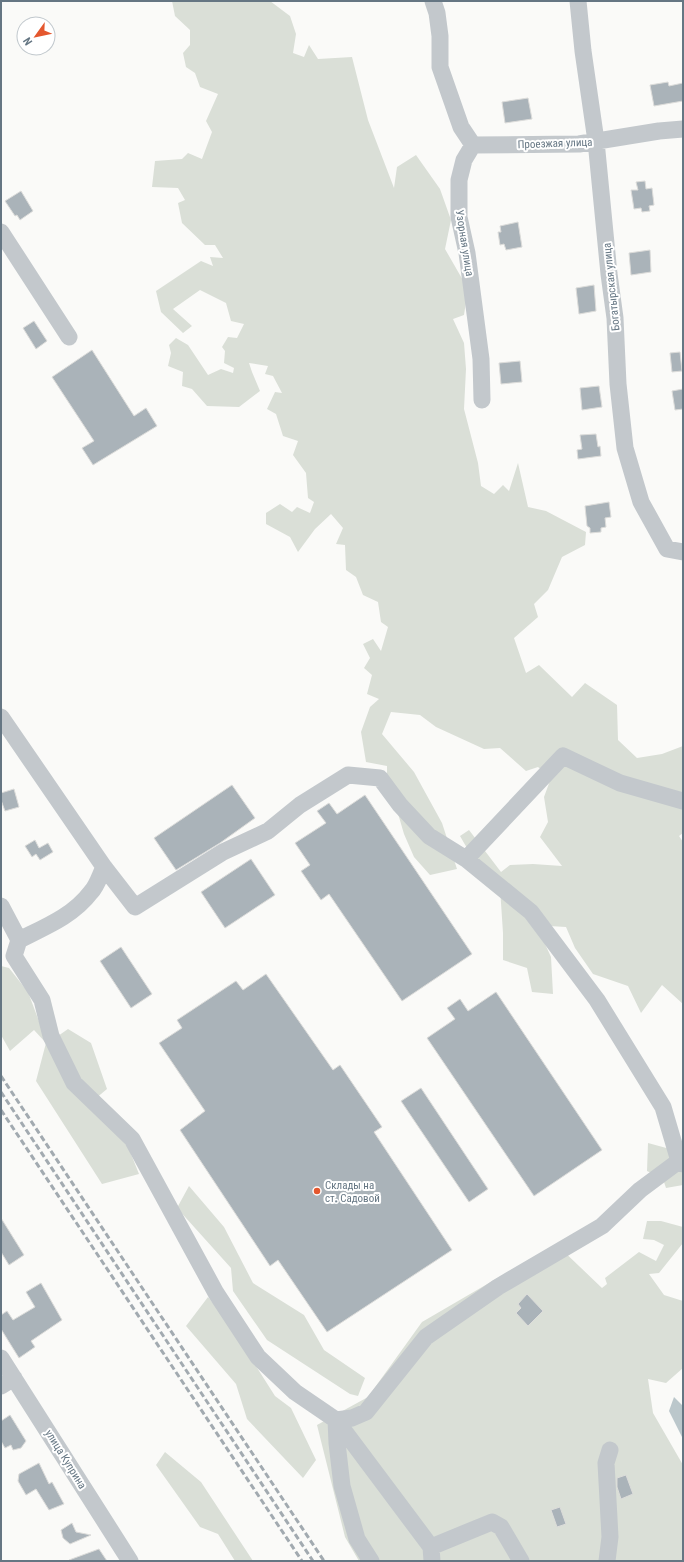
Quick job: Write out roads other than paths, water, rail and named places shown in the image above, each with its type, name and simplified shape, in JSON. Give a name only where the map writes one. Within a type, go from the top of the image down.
[{"type":"street","points":[[433,1],[437,13],[440,36],[440,66],[461,127],[474,145]]},
{"type":"street","name":"Богатырская улица","points":[[578,1],[583,51],[596,141],[609,274],[616,318],[618,384],[625,448],[641,502],[667,549],[683,552]]},
{"type":"street","name":"Проезжая улица","points":[[474,145],[579,144],[659,131],[683,129]]},
{"type":"street","name":"Узорная улица","points":[[474,145],[464,160],[459,180],[459,217],[467,253],[481,359],[482,400]]},
{"type":"street","points":[[1,232],[69,337]]},
{"type":"street","points":[[1,717],[104,867],[135,907],[223,852],[268,831],[300,805],[348,775],[380,778],[400,805],[429,836],[466,859],[531,912],[597,1000],[663,1107],[681,1163],[640,1190],[602,1226],[498,1287],[426,1337],[366,1412],[352,1418],[336,1420]]},
{"type":"street","points":[[466,859],[563,756],[620,783],[683,801]]},
{"type":"street","points":[[104,867],[92,892],[77,907],[54,924],[19,940],[8,957],[42,1000],[51,1036],[74,1083],[132,1138],[216,1294],[258,1357],[294,1392],[336,1420],[431,1554],[492,1522],[501,1527],[521,1561]]},
{"type":"street","points":[[1,906],[19,940]]},
{"type":"street","name":"улица Куприна","points":[[1,1358],[7,1382],[130,1561]]},
{"type":"street","points":[[336,1420],[342,1486],[357,1539],[371,1561]]},
{"type":"street","points":[[607,1561],[610,1537],[606,1463],[610,1450]]},
{"type":"railway","points":[[1,1076],[324,1561]]},
{"type":"railway","points":[[1,1092],[313,1561]]},
{"type":"railway","points":[[1,1110],[302,1561]]},
{"type":"place","name":"Склады на ст. Садовой","points":[[317,1191]]}]
